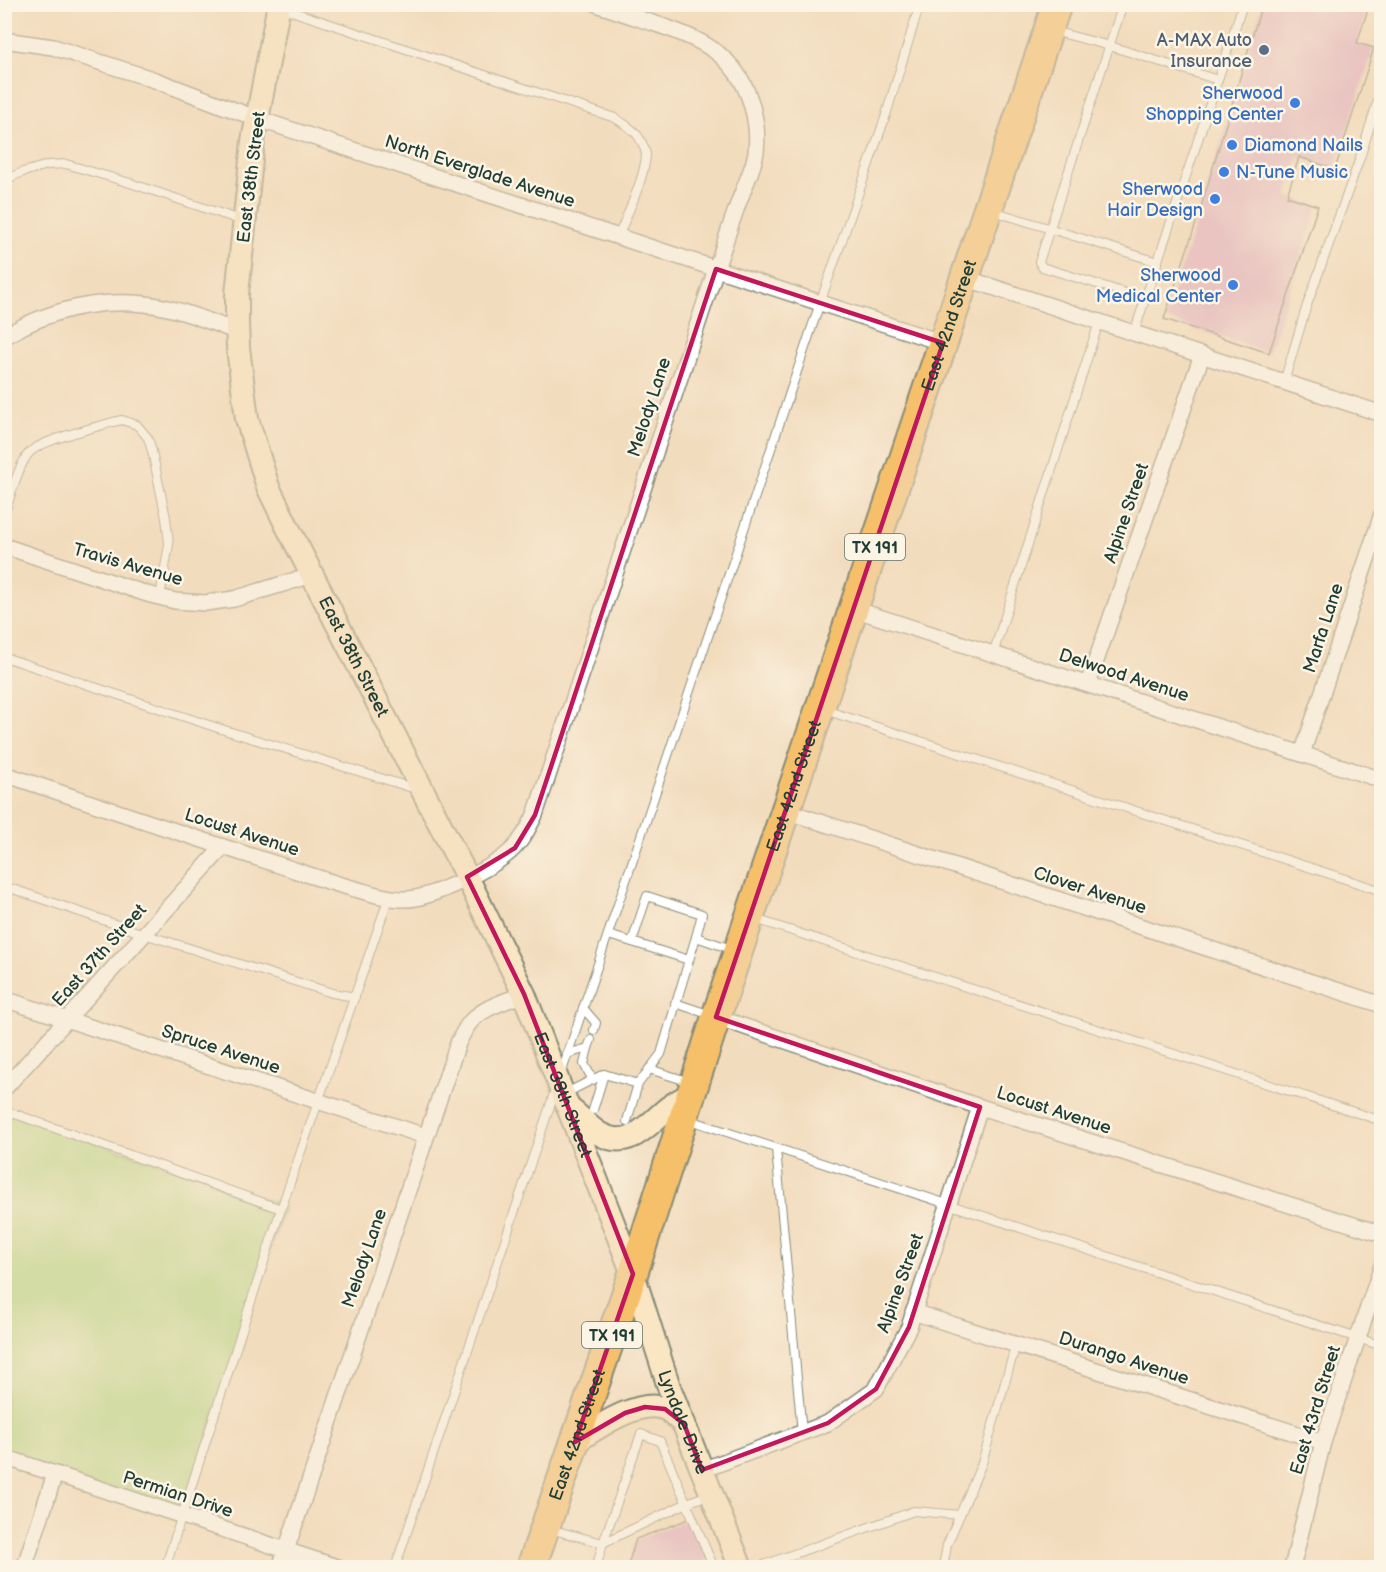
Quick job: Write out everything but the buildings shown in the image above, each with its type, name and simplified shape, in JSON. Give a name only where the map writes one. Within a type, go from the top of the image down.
[{"type":"highway","name":"East 42nd Street","points":[[531,1568],[633,1274],[716,1017],[1053,17]]},
{"type":"street","name":"Melody Lane","points":[[467,877],[483,870],[515,848],[527,832],[535,815],[716,269],[743,190],[752,171],[756,152],[755,114],[749,96],[729,63],[699,40],[597,4]]},
{"type":"street","name":"East 38th Street","points":[[279,6],[253,141],[237,294],[237,332],[247,419],[268,487],[467,877],[524,994],[633,1274]]},
{"type":"street","name":"North Everglade Avenue","points":[[4,40],[52,47],[155,80],[258,119],[943,343]]},
{"type":"street","points":[[965,278],[1382,414]]},
{"type":"street","points":[[4,337],[21,326],[63,310],[119,302],[168,308],[237,332]]},
{"type":"street","name":"Alpine Street","points":[[1088,684],[1202,355]]},
{"type":"street","name":"Marfa Lane","points":[[1302,754],[1382,514]]},
{"type":"street","name":"Travis Avenue","points":[[4,546],[147,594],[176,601],[205,603],[234,599],[312,574]]},
{"type":"street","name":"Delwood Avenue","points":[[854,609],[1382,780]]},
{"type":"street","name":"Locust Avenue","points":[[4,774],[344,886],[389,897],[404,900],[417,898],[436,892],[467,877]]},
{"type":"street","name":"Clover Avenue","points":[[786,811],[1382,1005]]},
{"type":"street","name":"East 37th Street","points":[[4,1089],[223,847]]},
{"type":"street","name":"Melody Lane","points":[[280,1568],[458,1043],[467,1026],[476,1016],[488,1008],[524,994]]},
{"type":"street","name":"Spruce Avenue","points":[[4,999],[425,1136]]},
{"type":"street","name":"Locust Avenue","points":[[716,1017],[980,1107],[1382,1234]]},
{"type":"street","points":[[563,1095],[600,1134],[619,1139],[642,1131],[669,1107],[690,1098]]},
{"type":"street","name":"Alpine Street","points":[[702,1470],[828,1423],[876,1389],[909,1327],[980,1107]]},
{"type":"street","name":"East 43rd Street","points":[[1292,1568],[1323,1442],[1382,1266]]},
{"type":"street","name":"Lyndale Drive","points":[[633,1274],[669,1387],[741,1568]]},
{"type":"street","name":"Durango Avenue","points":[[914,1312],[1323,1442]]},
{"type":"street","points":[[575,1442],[625,1413],[645,1407],[665,1409],[684,1424]]},
{"type":"street","name":"Permian Drive","points":[[4,1457],[340,1568]]},
{"type":"street","points":[[24,1568],[55,1474]]},
{"type":"lane","points":[[395,1568],[563,1095],[567,1054],[820,303],[885,118],[920,4]]},
{"type":"lane","points":[[1123,4],[1039,262],[1042,267],[1145,299]]},
{"type":"lane","points":[[1134,333],[1243,4]]},
{"type":"lane","points":[[279,6],[462,69],[615,118],[627,126],[637,134],[644,145],[646,155],[641,177],[618,237]]},
{"type":"lane","points":[[1053,17],[1110,46],[1218,81]]},
{"type":"lane","points":[[1284,382],[1306,308],[1357,168],[1382,87]]},
{"type":"lane","points":[[4,180],[48,165],[66,164],[245,221]]},
{"type":"lane","points":[[988,210],[1158,262]]},
{"type":"lane","points":[[993,654],[1100,322]]},
{"type":"lane","points":[[4,515],[24,460],[34,450],[49,442],[113,422],[122,420],[137,425],[148,438],[166,518],[169,544],[160,597]]},
{"type":"lane","points":[[4,657],[218,728],[423,791]]},
{"type":"lane","points":[[820,708],[1382,891]]},
{"type":"lane","points":[[4,886],[144,934],[332,993],[355,997]]},
{"type":"lane","points":[[627,1121],[638,1084],[661,1054],[702,914],[647,896],[633,942]]},
{"type":"lane","points":[[165,1568],[281,1209],[389,897]]},
{"type":"lane","points":[[750,918],[1382,1121]]},
{"type":"lane","points":[[608,935],[689,960]]},
{"type":"lane","points":[[696,937],[739,952]]},
{"type":"lane","points":[[675,1003],[716,1017]]},
{"type":"lane","points":[[583,1008],[596,1023],[594,1030]]},
{"type":"lane","points":[[567,1054],[590,1044],[584,1064],[592,1080]]},
{"type":"lane","points":[[649,1069],[690,1098],[776,1149],[1382,1346]]},
{"type":"lane","points":[[563,1095],[604,1074],[638,1084]]},
{"type":"lane","points":[[593,1110],[604,1074]]},
{"type":"lane","points":[[4,1110],[281,1209]]},
{"type":"lane","points":[[776,1149],[802,1433]]},
{"type":"lane","points":[[943,1568],[947,1545],[982,1463],[1016,1344]]},
{"type":"lane","points":[[596,1568],[641,1434],[660,1441],[714,1568]]},
{"type":"lane","points":[[545,1527],[603,1543],[711,1494]]},
{"type":"lane","points":[[755,1568],[914,1511],[960,1515]]},
{"type":"highlighted area","points":[[716,269],[943,343],[716,1017],[980,1107],[909,1327],[876,1389],[828,1423],[702,1470],[684,1424],[665,1409],[645,1407],[625,1413],[575,1442],[633,1274],[524,994],[467,877],[515,848],[535,815]]},
{"type":"green space","points":[[5,1111],[284,1206],[181,1516],[5,1457]]},
{"type":"place","name":"A-MAX Auto Insurance","points":[[1264,50]]},
{"type":"place","name":"Sherwood Shopping Center","points":[[1295,103]]},
{"type":"place","name":"Diamond Nails","points":[[1232,145]]},
{"type":"place","name":"N-Tune Music","points":[[1224,172]]},
{"type":"place","name":"Sherwood Hair Design","points":[[1215,199]]},
{"type":"place","name":"Sherwood Medical Center","points":[[1233,285]]}]
